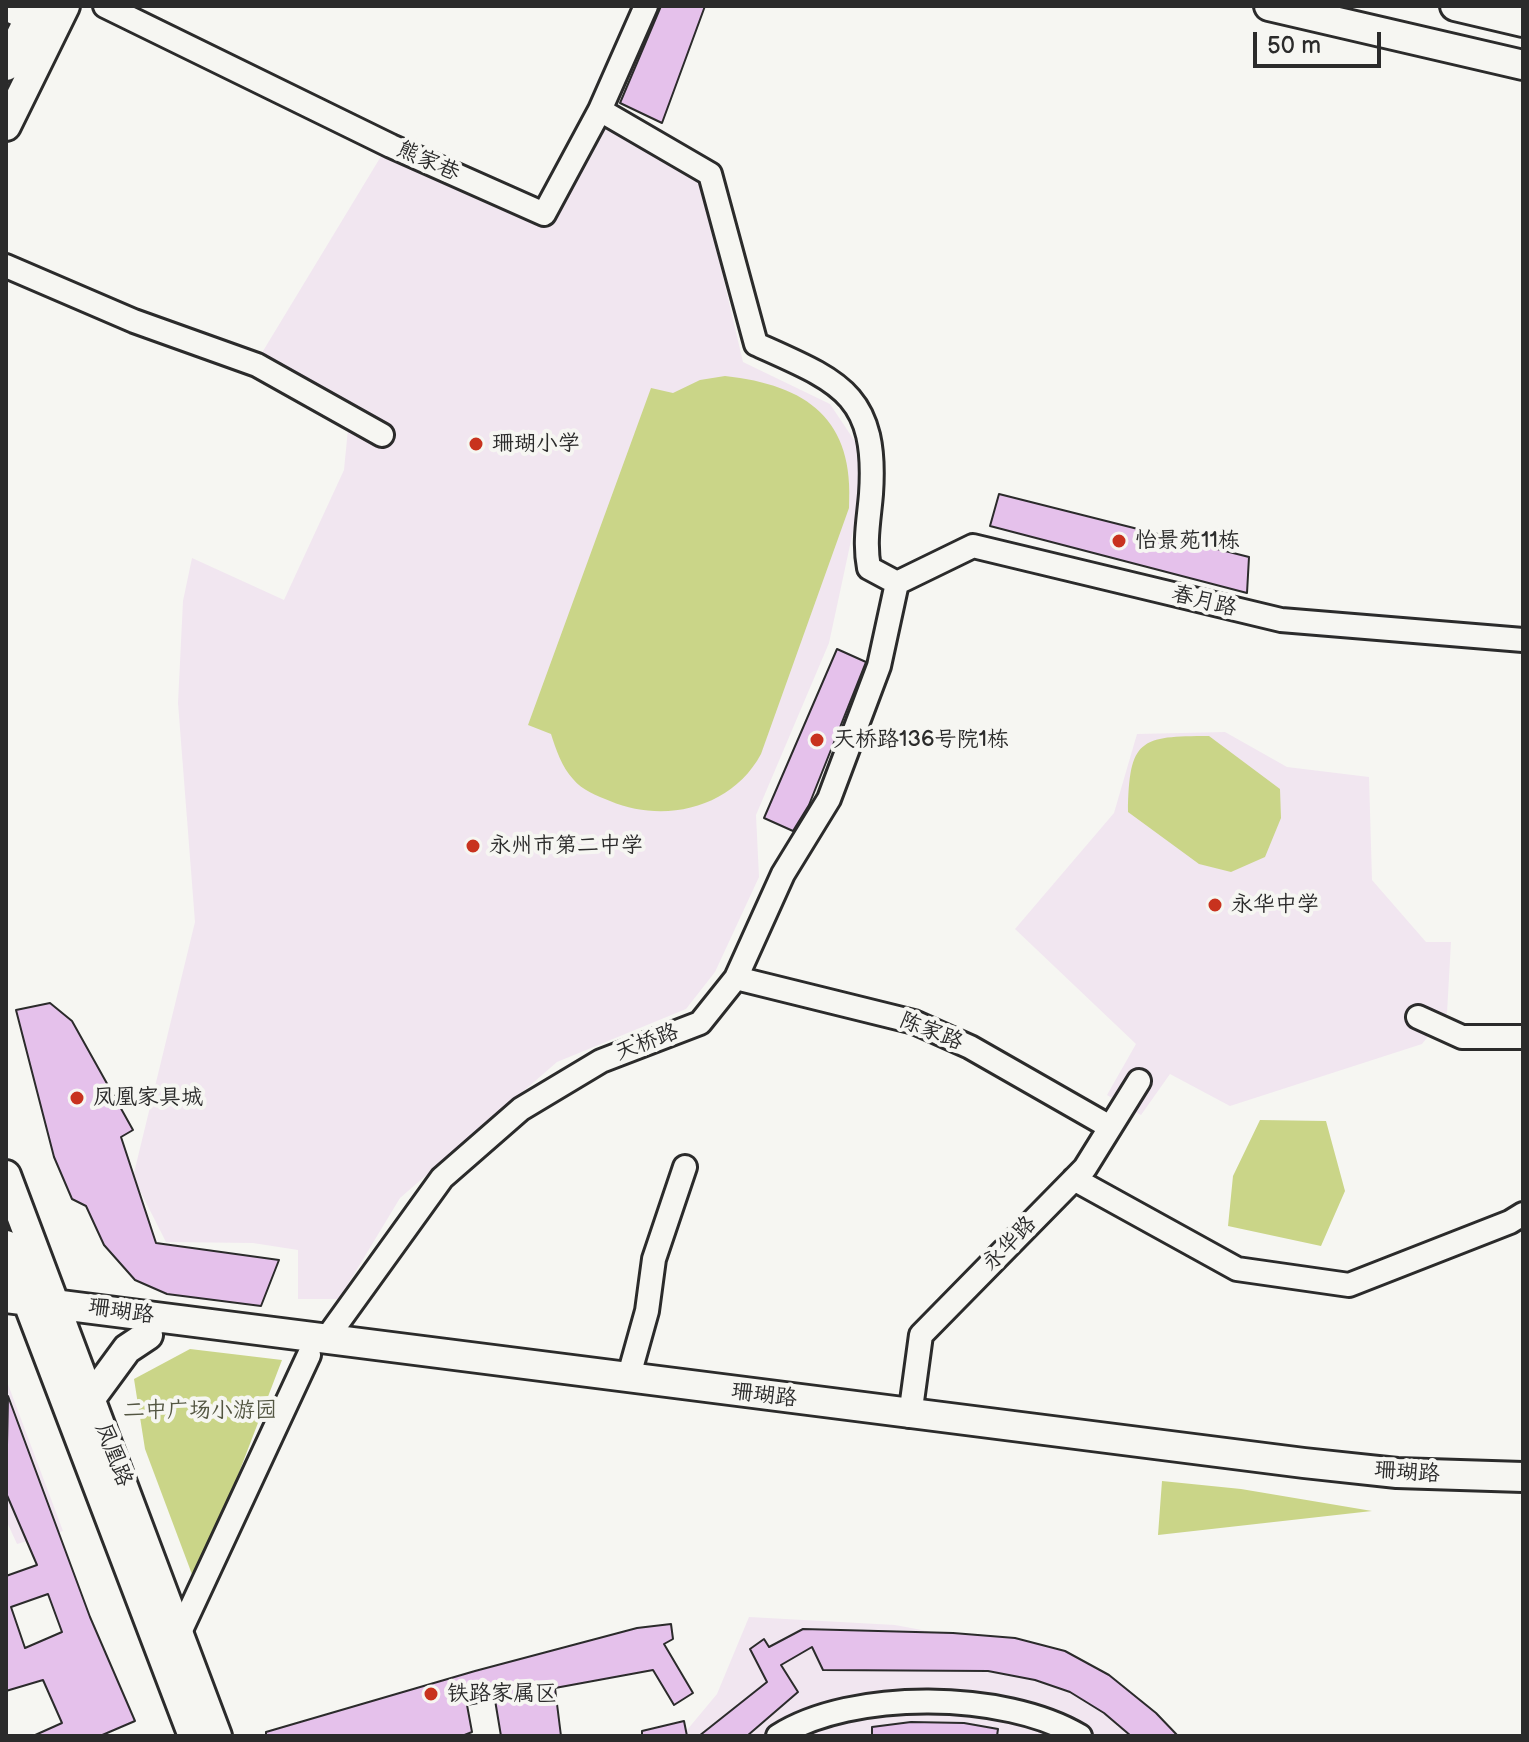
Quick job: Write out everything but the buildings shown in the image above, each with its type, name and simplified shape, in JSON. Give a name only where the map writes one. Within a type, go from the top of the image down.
[{"type":"main road","points":[[6,126],[65,6]]},
{"type":"main road","points":[[1269,6],[1523,65]]},
{"type":"main road","points":[[1455,6],[1523,22]]},
{"type":"main road","points":[[6,66],[23,12]]},
{"type":"main road","name":"凤凰路","points":[[6,1175],[32,1311],[91,1398],[116,1496],[184,1684],[217,1736]]},
{"type":"main road","name":"凤凰路","points":[[6,1245],[32,1311],[180,1632],[184,1684],[193,1736]]},
{"type":"main road","name":"珊瑚路","points":[[32,1311],[1342,1485],[1457,1493],[1523,1492]]},
{"type":"main road","name":"珊瑚路","points":[[32,1311],[148,1335],[317,1347],[628,1379],[910,1416],[1397,1473],[1523,1477]]},
{"type":"main road","points":[[91,1398],[127,1349],[148,1335]]},
{"type":"street","name":"熊家巷","points":[[105,6],[391,146],[544,214],[600,110],[646,6]]},
{"type":"street","points":[[600,110],[710,174],[756,344],[820,373],[844,389],[859,410],[871,434],[873,467],[865,547],[869,568],[897,583]]},
{"type":"street","points":[[6,266],[134,321],[257,365],[382,435]]},
{"type":"street","name":"春月路","points":[[897,583],[973,546],[1281,620],[1523,640]]},
{"type":"street","name":"天桥路","points":[[180,1632],[317,1347],[442,1178],[521,1109],[601,1061],[700,1023],[736,978],[783,874],[829,799],[879,666],[897,583]]},
{"type":"street","name":"陈家路","points":[[736,978],[914,1022],[970,1047],[1110,1127]]},
{"type":"street","points":[[1418,1017],[1462,1037],[1523,1037]]},
{"type":"street","name":"永华路","points":[[910,1416],[921,1335],[1074,1179],[1139,1081]]},
{"type":"street","points":[[628,1379],[647,1311],[654,1259],[685,1167]]},
{"type":"street","points":[[1074,1179],[1237,1269],[1349,1285],[1523,1214]]},
{"type":"street","points":[[778,1736],[840,1711],[899,1701],[956,1703],[1013,1712],[1080,1736]]},
{"type":"shaded area","name":"永州市第二中学","points":[[600,125],[701,183],[743,362],[830,404],[858,446],[861,494],[829,643],[756,815],[759,877],[715,972],[686,1009],[557,1062],[400,1198],[339,1299],[298,1299],[298,1250],[253,1243],[166,1242],[133,1177],[195,922],[178,703],[183,601],[192,558],[284,600],[344,470],[350,408],[260,356],[383,153],[553,224]]},
{"type":"shaded area","name":"永华中学","points":[[1225,732],[1287,767],[1369,777],[1372,880],[1426,942],[1451,942],[1447,1013],[1422,1044],[1230,1106],[1170,1074],[1141,1115],[1107,1095],[1136,1044],[1015,929],[1114,813],[1137,734]]},
{"type":"shaded area","points":[[6,1379],[63,1531],[17,1544],[6,1520]]},
{"type":"shaded area","points":[[749,1617],[895,1625],[1067,1657],[1177,1736],[682,1736],[717,1694]]},
{"type":"green space","points":[[725,376],[780,388],[802,398],[820,412],[834,429],[844,451],[849,477],[849,508],[761,754],[748,772],[715,799],[695,806],[653,811],[631,808],[600,797],[581,786],[563,764],[551,734],[528,725],[651,388],[673,393],[700,380]]},
{"type":"green space","points":[[1209,736],[1280,789],[1281,818],[1265,857],[1231,872],[1199,864],[1128,812],[1131,769],[1143,747],[1167,738]]},
{"type":"green space","points":[[1260,1120],[1326,1121],[1345,1191],[1321,1246],[1228,1226],[1233,1176]]},
{"type":"green space","name":"二中广场小游园","points":[[190,1349],[282,1360],[196,1585],[145,1449],[134,1379]]},
{"type":"green space","points":[[1162,1481],[1241,1489],[1372,1511],[1158,1535]]},
{"type":"place","name":"珊瑚小学","points":[[476,444]]},
{"type":"place","name":"怡景苑11栋","points":[[1119,541]]},
{"type":"place","name":"天桥路136号院1栋","points":[[817,740]]},
{"type":"place","name":"永州市第二中学","points":[[473,846]]},
{"type":"place","name":"永华中学","points":[[1215,905]]},
{"type":"place","name":"凤凰家具城","points":[[77,1098]]},
{"type":"place","name":"铁路家属区","points":[[431,1694]]}]
